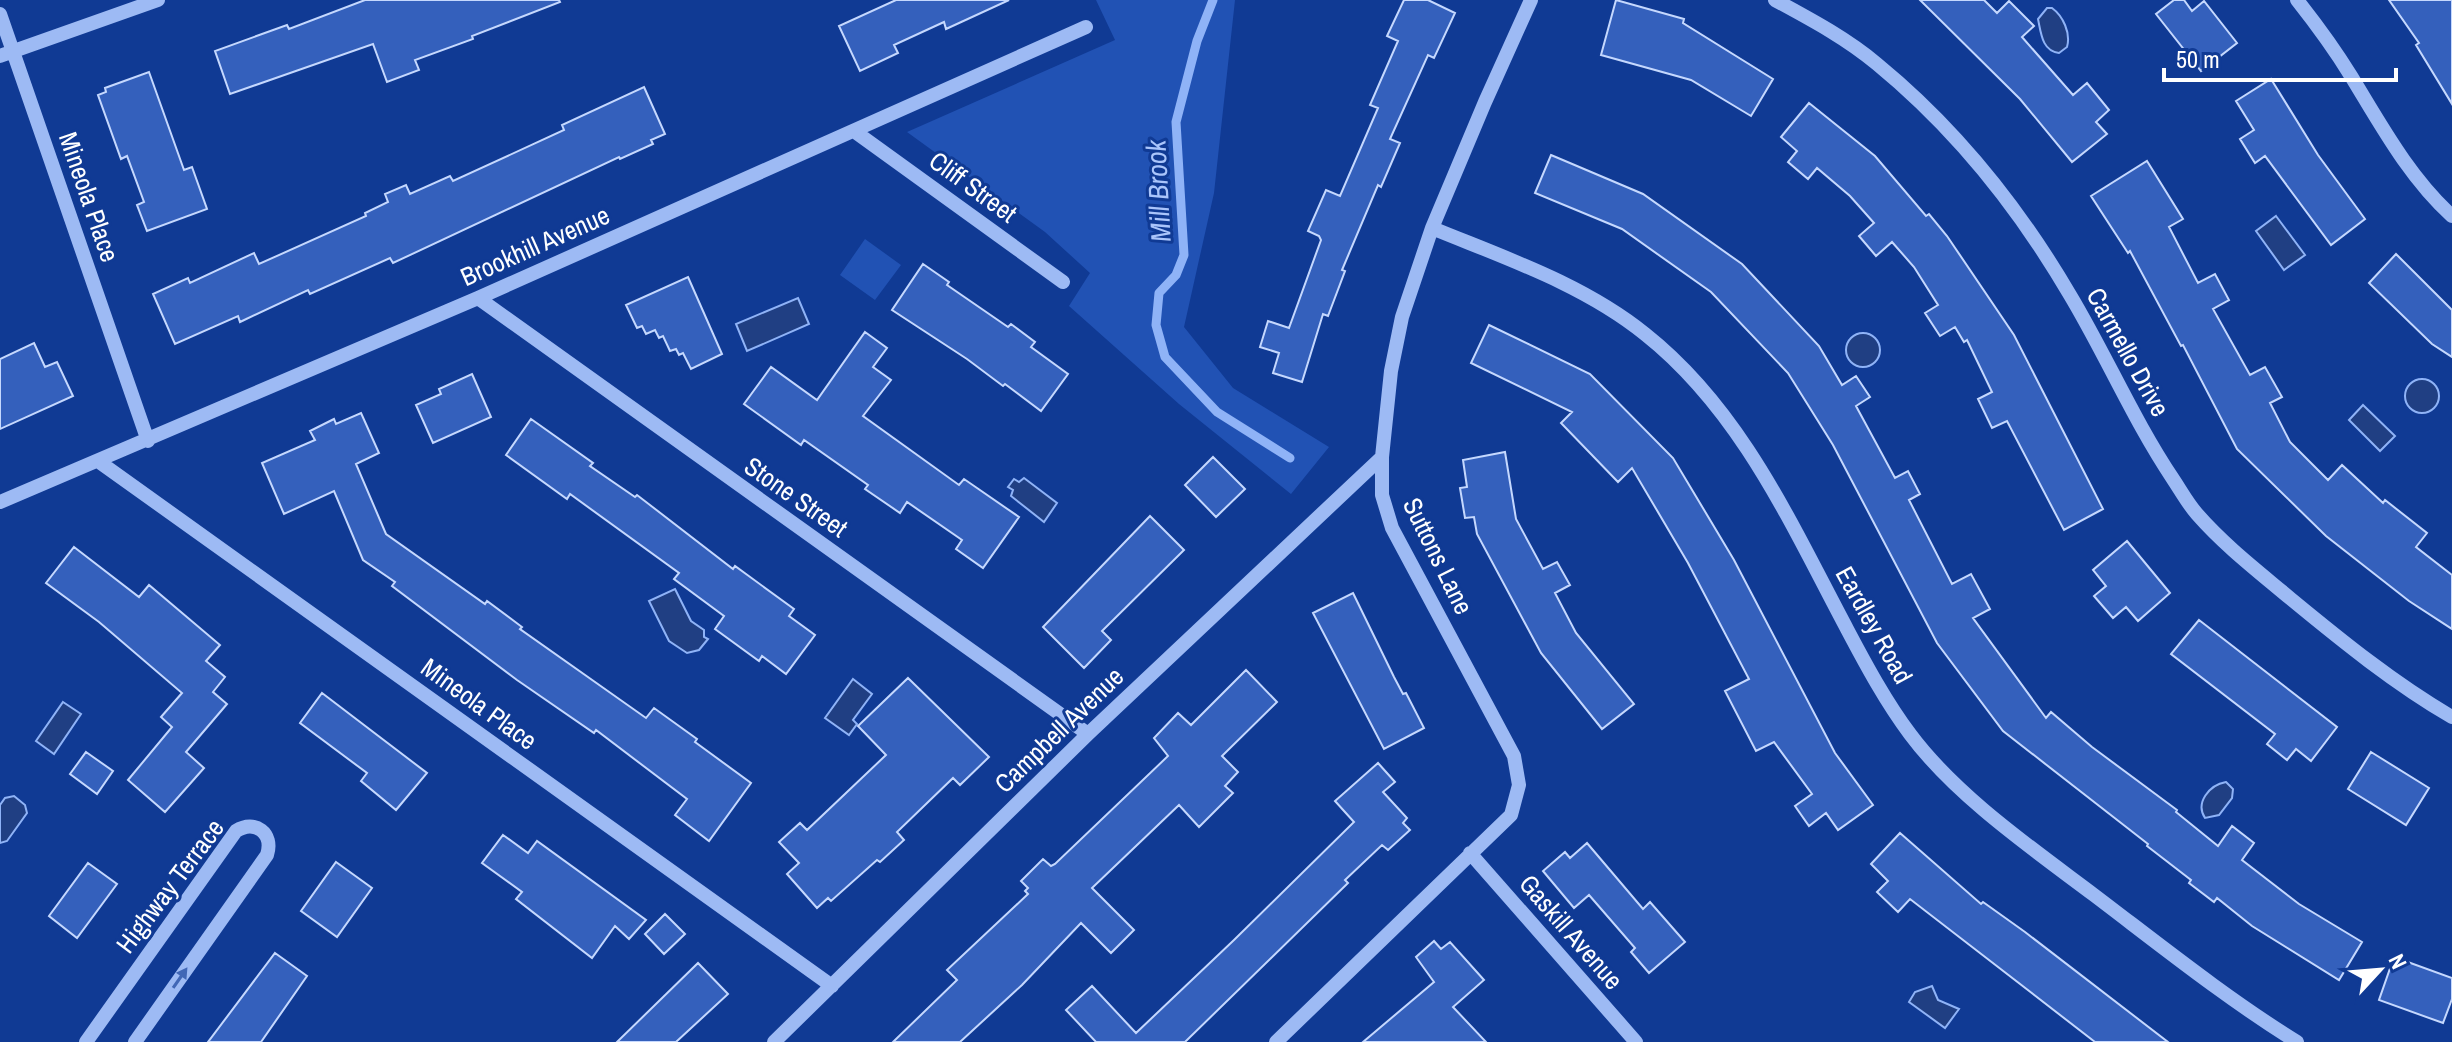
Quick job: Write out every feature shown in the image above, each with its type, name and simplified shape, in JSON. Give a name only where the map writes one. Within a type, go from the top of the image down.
[{"type":"street","points":[[7,53],[158,0]]},
{"type":"street","name":"Suttons Lane","points":[[1276,1042],[1511,815],[1519,785],[1514,756],[1392,528],[1382,495],[1382,457],[1391,371],[1402,317],[1432,228],[1531,0]]},
{"type":"street","name":"Carmello Drive","points":[[1775,0],[1830,30],[1876,63],[1935,117],[1992,180],[2070,294],[2158,457],[2195,513],[2231,550],[2327,629],[2423,700],[2452,717]]},
{"type":"street","points":[[2297,0],[2349,72],[2397,151],[2438,204],[2452,216]]},
{"type":"street","name":"Mineola Place","points":[[0,14],[7,53],[148,441]]},
{"type":"street","name":"Brookhill Avenue","points":[[0,502],[478,298],[1086,27]]},
{"type":"street","name":"Cliff Street","points":[[854,131],[1063,282]]},
{"type":"street","name":"Eardley Road","points":[[1432,228],[1581,291],[1645,334],[1713,398],[1752,455],[1871,673],[1910,735],[1964,792],[2016,836],[2248,1012],[2297,1042]]},
{"type":"street","name":"Stone Street","points":[[478,298],[1088,734]]},
{"type":"street","name":"Campbell Avenue","points":[[774,1042],[1088,734],[1382,457]]},
{"type":"street","name":"Mineola Place","points":[[98,461],[832,986]]},
{"type":"street","name":"Highway Terrace","points":[[86,1042],[236,831],[251,825],[258,827],[269,840],[267,855],[135,1042]]},
{"type":"street","name":"Gaskill Avenue","points":[[1470,853],[1636,1042]]},
{"type":"shaded area","points":[[1096,0],[1235,0],[1214,193],[1184,327],[1233,388],[1329,447],[1291,494],[1179,404],[1069,306],[1090,273],[1045,232],[907,132],[1115,40]]},
{"type":"shaded area","points":[[2047,8],[2056,11],[2067,31],[2067,47],[2059,53],[2049,49],[2041,35],[2038,19]]},
{"type":"shaded area","points":[[2276,216],[2305,255],[2284,270],[2256,231]]},
{"type":"shaded area","points":[[865,239],[901,265],[875,300],[840,275]]},
{"type":"shaded area","points":[[798,298],[809,324],[747,351],[736,324]]},
{"type":"shaded area","points":[[1863,333],[1875,338],[1880,350],[1875,362],[1863,367],[1851,362],[1846,350],[1851,338]]},
{"type":"shaded area","points":[[2422,379],[2434,384],[2439,396],[2434,408],[2422,413],[2410,408],[2405,396],[2410,384]]},
{"type":"shaded area","points":[[2363,405],[2395,436],[2380,451],[2349,420]]},
{"type":"shaded area","points":[[1024,478],[1057,503],[1044,522],[1011,496],[1013,490],[1008,487],[1014,479],[1019,482]]},
{"type":"shaded area","points":[[675,589],[691,621],[704,630],[704,637],[708,639],[699,650],[687,653],[669,641],[649,601]]},
{"type":"shaded area","points":[[853,679],[872,694],[853,720],[857,724],[849,735],[825,718]]},
{"type":"shaded area","points":[[63,702],[81,714],[54,754],[36,741]]},
{"type":"shaded area","points":[[2226,782],[2233,789],[2232,798],[2219,815],[2205,818],[2202,806],[2205,796],[2214,787]]},
{"type":"shaded area","points":[[14,796],[25,805],[27,813],[7,841],[0,843],[0,805],[5,798]]},
{"type":"shaded area","points":[[1932,986],[1938,1000],[1959,1009],[1945,1028],[1909,1002],[1915,992]]},
{"type":"building","points":[[365,0],[560,2],[415,60],[419,70],[387,82],[373,44],[230,94],[215,51],[287,25],[289,29]]},
{"type":"building","points":[[896,0],[1009,0],[946,29],[944,22],[894,45],[898,53],[860,71],[839,26]]},
{"type":"building","points":[[1404,0],[1428,0],[1455,13],[1434,58],[1428,55],[1390,139],[1400,143],[1381,187],[1378,185],[1342,270],[1345,271],[1328,316],[1323,314],[1302,382],[1273,373],[1279,353],[1260,347],[1268,321],[1289,328],[1321,240],[1308,231],[1326,190],[1340,196],[1378,108],[1370,105],[1398,41],[1387,36]]},
{"type":"building","points":[[1616,0],[1684,19],[1683,23],[1773,79],[1751,116],[1691,80],[1601,55]]},
{"type":"building","points":[[1920,0],[1984,0],[1997,13],[2009,1],[2034,26],[2022,37],[2073,95],[2087,83],[2109,110],[2096,122],[2107,134],[2072,162],[2020,99]]},
{"type":"building","points":[[2174,0],[2184,0],[2192,11],[2204,1],[2237,43],[2201,71],[2156,14]]},
{"type":"building","points":[[2389,0],[2452,0],[2452,104],[2416,45],[2419,43]]},
{"type":"building","points":[[149,72],[184,170],[192,167],[207,209],[147,231],[137,205],[144,202],[127,156],[121,159],[98,95],[106,92],[105,88]]},
{"type":"building","points":[[2271,79],[2318,155],[2365,219],[2331,245],[2265,156],[2255,163],[2240,139],[2254,130],[2236,101]]},
{"type":"building","points":[[644,87],[665,134],[651,140],[653,144],[393,263],[390,258],[310,294],[308,290],[240,322],[238,316],[175,344],[153,294],[188,278],[190,283],[254,253],[259,264],[366,216],[365,213],[388,202],[385,194],[406,185],[410,194],[450,176],[453,181],[564,130],[562,125]]},
{"type":"building","points":[[1809,103],[1875,156],[1947,236],[2014,335],[2103,509],[2064,530],[2007,421],[1992,428],[1978,399],[1992,392],[1967,340],[1964,342],[1955,327],[1940,336],[1925,313],[1938,305],[1914,267],[1892,242],[1876,256],[1859,236],[1874,223],[1850,196],[1817,168],[1808,179],[1788,162],[1797,151],[1781,137]]},
{"type":"building","points":[[1551,155],[1643,194],[1742,264],[1819,346],[1842,385],[1856,376],[1870,397],[1856,406],[1895,478],[1908,471],[1920,494],[1909,500],[1952,584],[1971,574],[1990,609],[1973,618],[2046,718],[2051,712],[2092,747],[2177,810],[2218,846],[2232,826],[2254,843],[2242,860],[2299,904],[2362,942],[2339,980],[2252,926],[2217,898],[2214,902],[2148,844],[2003,731],[1937,643],[1833,445],[1788,373],[1711,292],[1622,229],[1535,193]]},
{"type":"building","points":[[2147,161],[2183,219],[2169,227],[2198,283],[2215,274],[2229,300],[2213,309],[2250,375],[2265,367],[2282,397],[2270,403],[2290,442],[2328,480],[2342,465],[2383,503],[2385,500],[2427,533],[2416,547],[2452,575],[2452,629],[2409,601],[2326,536],[2237,449],[2130,251],[2128,253],[2091,196]]},
{"type":"building","points":[[2396,254],[2452,310],[2452,357],[2432,344],[2369,283]]},
{"type":"building","points":[[923,264],[949,282],[947,285],[1035,342],[1031,347],[1068,374],[1041,411],[892,310]]},
{"type":"building","points":[[688,277],[722,354],[691,369],[683,353],[679,355],[676,349],[670,351],[663,336],[659,338],[655,330],[646,334],[642,326],[637,328],[626,305]]},
{"type":"building","points":[[1489,325],[1590,374],[1673,458],[1734,560],[1835,753],[1873,805],[1838,830],[1826,813],[1809,826],[1795,806],[1812,794],[1774,742],[1756,751],[1725,691],[1749,679],[1688,563],[1632,468],[1618,482],[1561,423],[1572,412],[1471,363]]},
{"type":"building","points":[[865,332],[887,348],[873,367],[891,380],[863,416],[959,485],[964,479],[1019,517],[983,568],[956,549],[962,540],[907,502],[900,513],[865,489],[868,485],[804,440],[801,445],[744,404],[771,367],[817,400]]},
{"type":"building","points":[[34,343],[45,367],[57,362],[73,396],[0,429],[0,359]]},
{"type":"building","points":[[472,374],[491,417],[433,443],[416,405],[441,394],[439,389]]},
{"type":"building","points":[[361,413],[379,453],[356,464],[386,534],[485,604],[487,601],[522,627],[520,629],[646,718],[654,708],[751,783],[709,841],[675,815],[687,799],[596,730],[594,733],[517,680],[392,586],[395,582],[363,560],[334,491],[284,514],[262,463],[315,440],[310,431],[334,419],[336,424]]},
{"type":"building","points":[[531,419],[593,463],[590,466],[635,497],[637,495],[733,569],[735,566],[794,609],[789,616],[815,635],[786,674],[762,656],[759,661],[715,629],[724,616],[674,579],[679,573],[570,494],[567,499],[506,455]]},
{"type":"building","points":[[1505,452],[1516,519],[1543,569],[1557,562],[1570,585],[1555,593],[1576,633],[1634,704],[1602,729],[1541,653],[1477,534],[1474,517],[1465,518],[1460,488],[1467,487],[1463,460]]},
{"type":"building","points":[[1213,457],[1245,489],[1216,517],[1185,485]]},
{"type":"building","points":[[1150,516],[1184,550],[1102,631],[1111,640],[1084,668],[1043,627]]},
{"type":"building","points":[[2127,541],[2170,593],[2138,621],[2126,607],[2113,618],[2094,596],[2106,586],[2093,570]]},
{"type":"building","points":[[74,547],[139,597],[149,585],[220,645],[206,661],[225,677],[213,692],[227,704],[186,752],[204,768],[165,812],[128,780],[172,727],[161,717],[182,693],[99,622],[46,583]]},
{"type":"building","points":[[1353,593],[1394,677],[1424,728],[1384,749],[1313,613]]},
{"type":"building","points":[[2199,620],[2337,727],[2311,761],[2296,749],[2287,760],[2267,744],[2275,734],[2171,654]]},
{"type":"building","points":[[1246,670],[1277,702],[1222,756],[1238,772],[1225,786],[1233,793],[1199,827],[1179,805],[1092,888],[1134,930],[1111,953],[1081,923],[1022,985],[960,1042],[893,1042],[957,980],[947,970],[1028,894],[1025,891],[1028,888],[1021,881],[1043,859],[1051,866],[1055,864],[1168,756],[1154,738],[1178,713],[1191,725]]},
{"type":"building","points":[[908,678],[989,757],[960,785],[953,778],[897,832],[904,840],[831,901],[828,898],[817,908],[787,874],[799,863],[779,842],[800,823],[807,830],[886,755],[858,726]]},
{"type":"building","points":[[322,693],[427,773],[396,810],[361,781],[367,773],[300,723]]},
{"type":"building","points":[[86,752],[113,771],[97,794],[70,774]]},
{"type":"building","points":[[2371,752],[2429,788],[2406,825],[2348,789]]},
{"type":"building","points":[[1378,763],[1395,782],[1383,792],[1407,818],[1403,823],[1410,830],[1388,850],[1382,845],[1345,880],[1348,883],[1185,1042],[1096,1042],[1066,1010],[1092,986],[1136,1033],[1354,822],[1335,801]]},
{"type":"building","points":[[1900,833],[1981,904],[1983,902],[2025,932],[2168,1042],[2095,1042],[1910,899],[1898,912],[1877,892],[1888,881],[1871,864]]},
{"type":"building","points":[[503,835],[528,853],[537,841],[646,920],[629,939],[615,926],[592,958],[516,899],[522,892],[482,863]]},
{"type":"building","points":[[1587,843],[1643,909],[1650,902],[1685,942],[1649,973],[1631,952],[1635,948],[1589,895],[1574,908],[1543,871],[1565,852],[1570,858]]},
{"type":"building","points":[[336,862],[372,888],[337,937],[301,911]]},
{"type":"building","points":[[88,863],[117,884],[77,938],[49,916]]},
{"type":"building","points":[[665,914],[685,934],[664,954],[645,934]]},
{"type":"building","points":[[1434,941],[1441,949],[1450,942],[1484,980],[1453,1007],[1486,1042],[1363,1042],[1434,982],[1416,957]]},
{"type":"building","points":[[275,953],[307,976],[261,1042],[208,1042]]},
{"type":"building","points":[[2394,957],[2452,978],[2452,999],[2443,1023],[2379,1000]]},
{"type":"building","points":[[698,963],[728,994],[676,1042],[617,1042]]},
{"type":"waterway","name":"Mill Brook","points":[[1213,0],[1197,41],[1176,122],[1184,255],[1176,275],[1159,293],[1156,325],[1165,357],[1217,412],[1290,458]]}]
